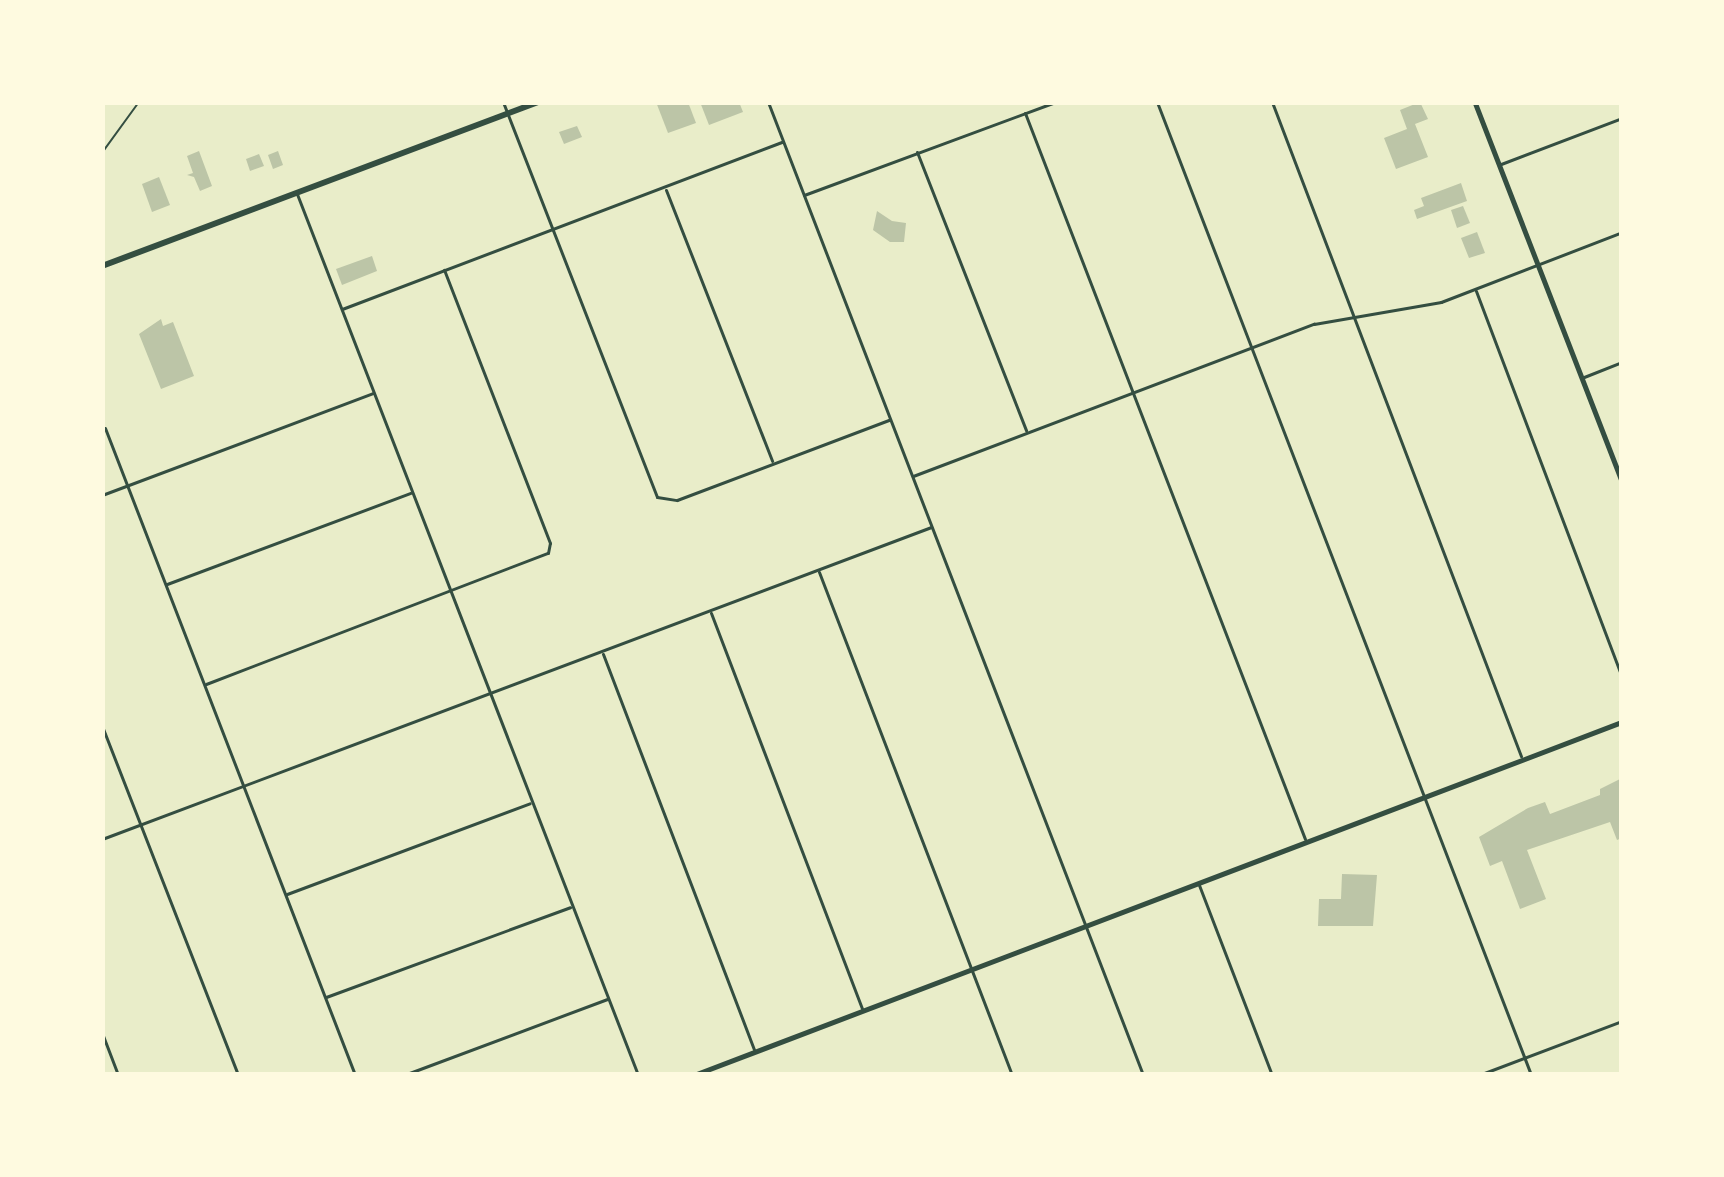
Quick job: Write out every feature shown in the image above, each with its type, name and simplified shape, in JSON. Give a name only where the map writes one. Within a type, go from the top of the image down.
[{"type":"main road","points":[[102,266],[538,102]]},
{"type":"street","points":[[503,102],[654,493],[670,502],[891,419]]},
{"type":"street","points":[[768,102],[1143,1075]]},
{"type":"street","points":[[804,195],[1054,102]]},
{"type":"street","points":[[1156,102],[1531,1075]]},
{"type":"street","points":[[1272,102],[1522,759]]},
{"type":"street","points":[[1475,102],[1622,481]]},
{"type":"street","points":[[1025,113],[1306,842]]},
{"type":"street","points":[[1500,165],[1622,118]]},
{"type":"street","points":[[342,309],[784,141]]},
{"type":"street","points":[[917,152],[1026,432]]},
{"type":"street","points":[[665,188],[773,464]]},
{"type":"street","points":[[297,193],[638,1075]]},
{"type":"street","points":[[913,476],[1252,347],[1354,315],[1418,308],[1622,232]]},
{"type":"street","points":[[204,685],[544,557],[550,543],[444,270]]},
{"type":"street","points":[[1475,289],[1622,677]]},
{"type":"street","points":[[1582,377],[1622,362]]},
{"type":"street","points":[[102,495],[374,392]]},
{"type":"street","points":[[105,428],[355,1075]]},
{"type":"street","points":[[165,585],[413,492]]},
{"type":"street","points":[[102,839],[932,527]]},
{"type":"street","points":[[818,570],[1012,1075]]},
{"type":"street","points":[[710,611],[863,1011]]},
{"type":"street","points":[[602,652],[755,1052]]},
{"type":"street","points":[[694,1075],[1622,722]]},
{"type":"street","points":[[102,726],[238,1075]]},
{"type":"street","points":[[285,895],[532,802]]},
{"type":"street","points":[[1198,883],[1272,1075]]},
{"type":"street","points":[[325,998],[572,906]]},
{"type":"street","points":[[404,1075],[608,999]]},
{"type":"street","points":[[1479,1075],[1622,1021]]},
{"type":"street","points":[[102,1034],[118,1075]]},
{"type":"street","points":[[104,1063],[112,1060]]},
{"type":"path","points":[[102,153],[140,102]]},
{"type":"building","points":[[656,102],[688,102],[696,123],[668,133]]},
{"type":"building","points":[[700,102],[739,102],[743,112],[709,125]]},
{"type":"building","points":[[1420,102],[1428,119],[1415,124],[1428,157],[1396,169],[1384,138],[1407,129],[1400,110]]},
{"type":"building","points":[[577,126],[582,137],[564,144],[559,132]]},
{"type":"building","points":[[199,151],[212,186],[200,191],[194,177],[187,175],[193,173],[187,156]]},
{"type":"building","points":[[278,151],[283,165],[273,169],[268,155]]},
{"type":"building","points":[[259,154],[264,166],[250,171],[246,159]]},
{"type":"building","points":[[159,177],[170,205],[152,212],[142,184]]},
{"type":"building","points":[[1461,183],[1467,201],[1417,219],[1414,210],[1424,206],[1421,198]]},
{"type":"building","points":[[1463,206],[1470,223],[1457,228],[1451,210]]},
{"type":"building","points":[[877,211],[906,223],[904,242],[890,242],[873,230]]},
{"type":"building","points":[[1477,232],[1485,253],[1469,258],[1461,238]]},
{"type":"building","points":[[372,256],[377,271],[342,285],[336,269]]},
{"type":"building","points":[[161,319],[163,326],[173,322],[194,376],[161,389],[139,334]]},
{"type":"building","points":[[1622,778],[1622,838],[1617,840],[1610,822],[1527,850],[1546,899],[1520,909],[1502,861],[1490,866],[1479,837],[1528,808],[1545,802],[1550,814],[1600,795],[1600,789]]},
{"type":"building","points":[[1342,874],[1377,875],[1373,926],[1318,926],[1319,899],[1341,899]]}]
